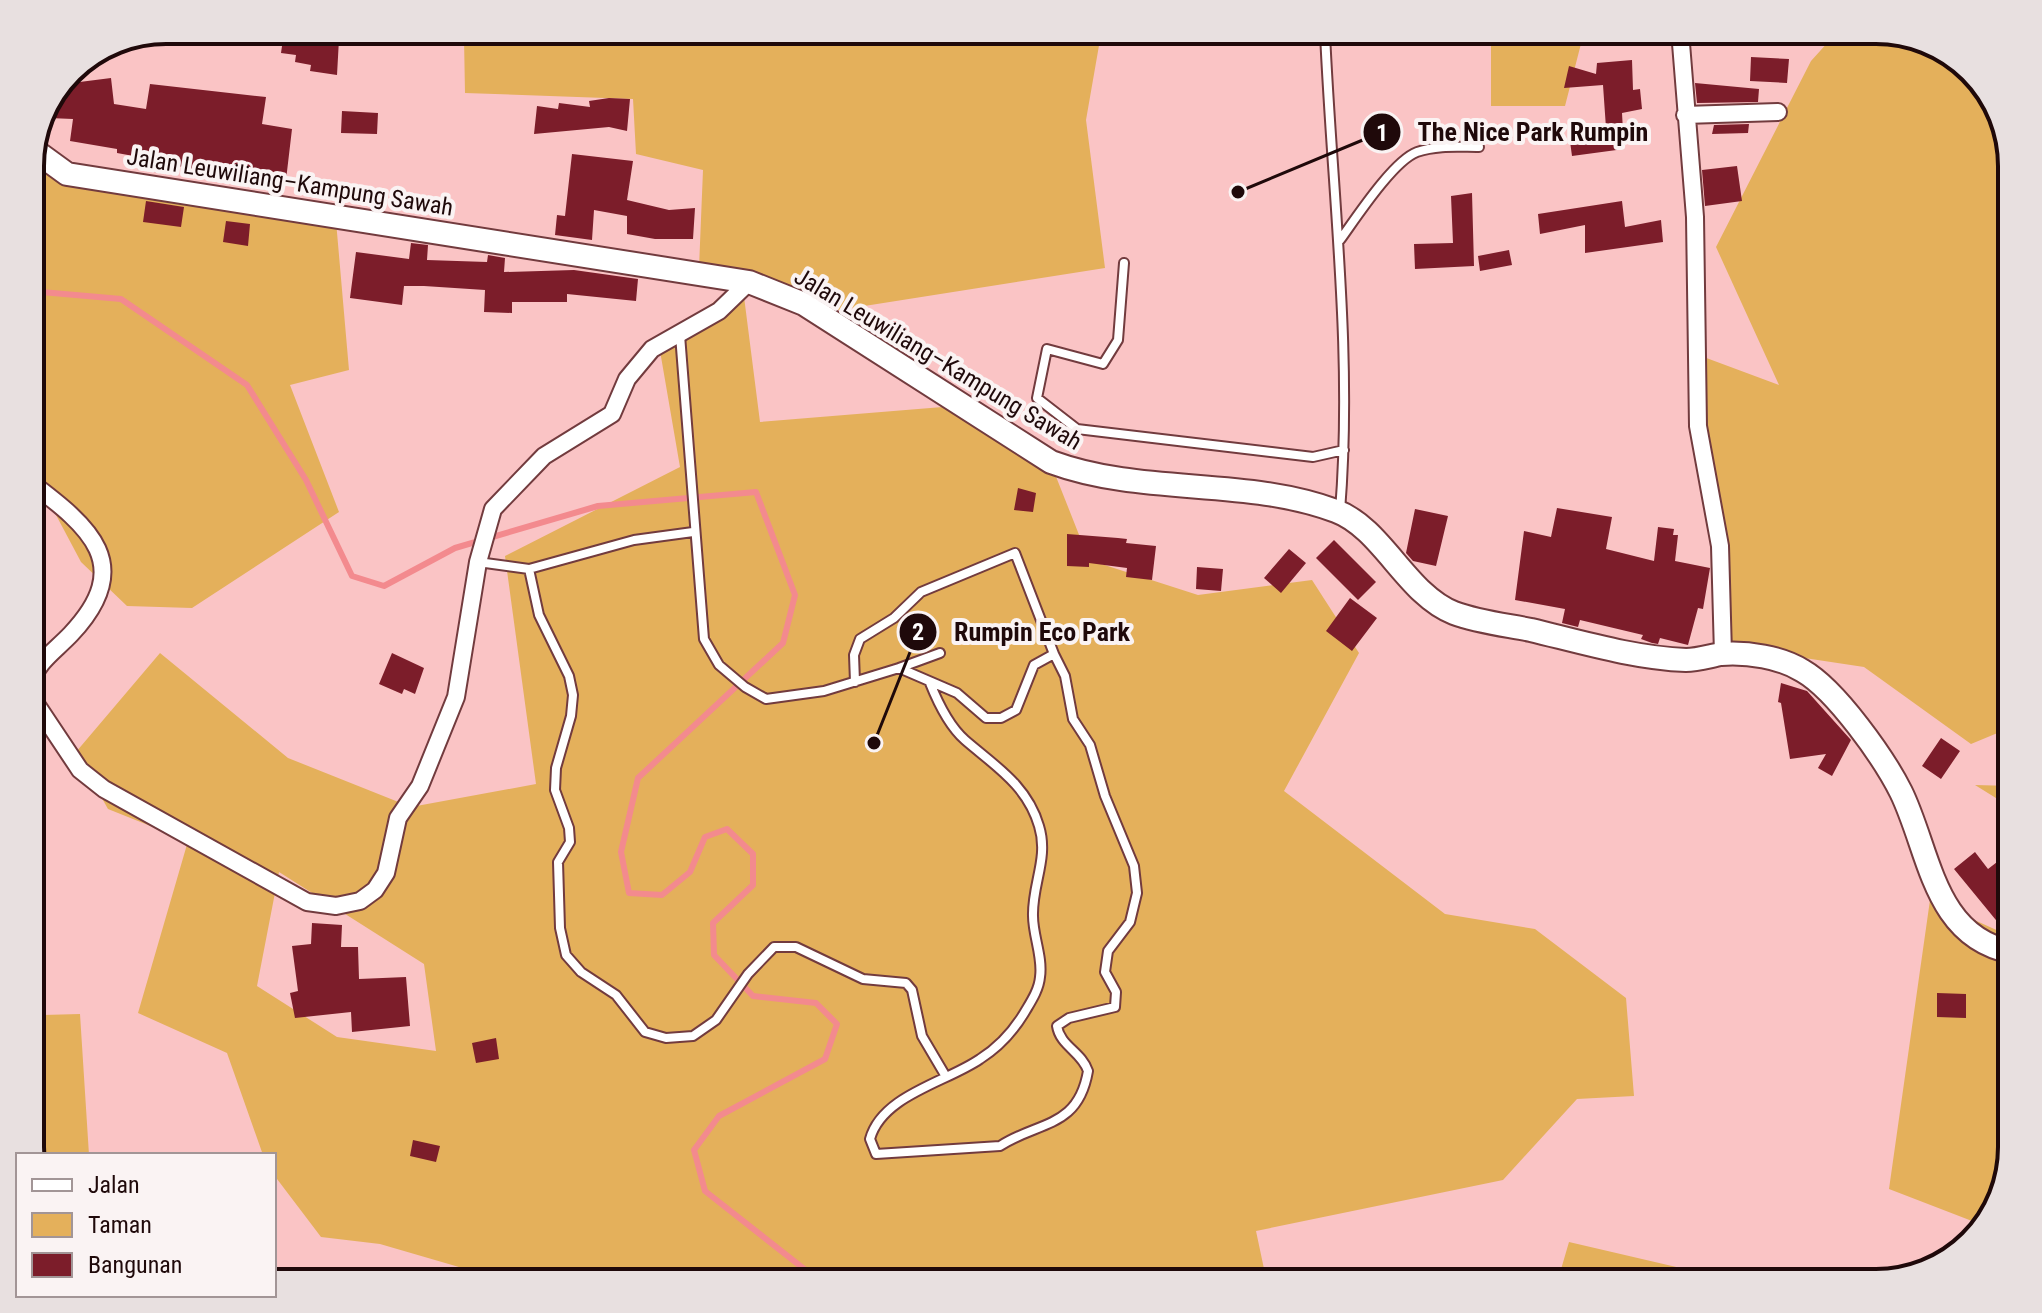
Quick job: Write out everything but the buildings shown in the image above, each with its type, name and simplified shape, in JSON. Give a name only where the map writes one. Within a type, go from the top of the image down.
[{"type":"main road","name":"Jalan Leuwiliang–Kampung Sawah","points":[[44,157],[67,174],[749,282],[804,304],[1051,462],[1079,472],[1127,481],[1295,497],[1339,512],[1353,519],[1415,583],[1452,612],[1625,651],[1688,660],[1723,654],[1753,655],[1785,662],[1806,672],[1869,737],[1902,794],[1939,896],[1964,929],[1998,949]]},
{"type":"street","points":[[1681,44],[1695,217],[1698,426],[1720,546],[1723,654]]},
{"type":"street","points":[[1685,115],[1778,112]]},
{"type":"street","points":[[44,716],[80,770],[104,789],[307,902],[336,906],[360,901],[375,890],[386,873],[398,818],[420,786],[456,697],[479,556],[493,509],[544,456],[612,414],[627,379],[652,349],[719,311],[749,282]]},
{"type":"street","points":[[44,495],[95,541],[103,556],[103,575],[95,602],[72,633],[44,658]]},
{"type":"lane","points":[[1326,44],[1339,241],[1344,450],[1339,512]]},
{"type":"lane","points":[[1339,241],[1380,185],[1414,153],[1443,147],[1479,147]]},
{"type":"lane","points":[[1124,263],[1118,340],[1103,364],[1047,349],[1037,398],[1077,429],[1313,457],[1344,450]]},
{"type":"lane","points":[[680,335],[691,507],[704,639],[719,665],[745,687],[766,699],[824,691],[940,653]]},
{"type":"lane","points":[[479,556],[529,569],[634,540],[693,532]]},
{"type":"lane","points":[[855,682],[854,655],[860,639],[894,618],[921,592],[1015,553],[1065,676],[1073,719],[1090,745],[1105,796],[1134,866],[1137,893],[1130,922],[1108,951],[1105,972],[1118,1000],[1109,1011],[1069,1018],[1057,1026],[1061,1038],[1083,1059],[1088,1071],[1067,1116],[1057,1123],[1017,1135],[1000,1146],[876,1154],[870,1139],[878,1119],[945,1075],[979,1061],[1003,1040],[1034,997],[1040,976],[1033,915],[1044,860],[1043,842],[1026,797],[1003,767],[964,740],[951,723],[930,683]]},
{"type":"lane","points":[[529,569],[539,615],[569,676],[573,695],[571,716],[556,768],[555,790],[569,828],[570,842],[558,862],[560,928],[566,955],[581,972],[616,995],[645,1032],[666,1038],[693,1036],[705,1028],[716,1020],[748,974],[774,947],[796,947],[863,979],[906,983],[912,990],[922,1036],[945,1075]]},
{"type":"lane","points":[[899,668],[957,693],[986,718],[1001,718],[1016,710],[1034,665],[1054,654]]},
{"type":"green space","points":[[464,44],[1099,44],[1086,120],[1105,268],[839,310],[742,281],[760,422],[967,405],[1053,469],[1089,560],[1198,595],[1312,580],[1359,653],[1284,791],[1445,914],[1535,929],[1626,998],[1634,1096],[1577,1099],[1503,1180],[1256,1231],[1264,1269],[466,1269],[380,1244],[321,1237],[276,1178],[276,1153],[262,1153],[227,1053],[138,1013],[188,841],[108,809],[76,752],[160,653],[288,758],[411,807],[536,784],[505,556],[680,467],[659,345],[741,281],[699,268],[703,170],[636,154],[633,99],[465,93]],"holes":[[[279,872],[424,964],[436,1051],[337,1037],[257,986]]]},
{"type":"green space","points":[[1491,44],[1581,44],[1565,106],[1491,106]]},
{"type":"green space","points":[[1826,44],[1899,46],[1930,57],[1968,86],[1985,112],[1994,135],[1998,166],[1998,733],[1971,744],[1864,667],[1718,645],[1701,356],[1779,385],[1716,247],[1811,61]]},
{"type":"green space","points":[[44,168],[55,175],[336,221],[349,370],[290,385],[339,512],[192,608],[127,606],[81,562],[44,492]]},
{"type":"green space","points":[[1975,785],[1998,786],[1998,799]]},
{"type":"green space","points":[[1930,900],[1998,931],[1997,1162],[1985,1201],[1972,1221],[1889,1189]]},
{"type":"green space","points":[[80,1014],[89,1153],[44,1153],[44,1015]]},
{"type":"green space","points":[[1569,1242],[1685,1269],[1561,1269]]},
{"type":"waterway","points":[[44,292],[121,299],[247,385],[306,480],[352,576],[384,586],[455,548],[598,506],[756,492],[795,595],[783,643],[638,778],[621,852],[629,893],[662,895],[690,872],[705,837],[727,829],[753,854],[753,885],[713,923],[714,955],[753,996],[816,1003],[837,1024],[825,1059],[719,1116],[694,1150],[705,1191],[804,1269]]},
{"type":"place","name":"The Nice Park Rumpin","points":[[1238,192]]},
{"type":"place","name":"Rumpin Eco Park","points":[[874,743]]}]
